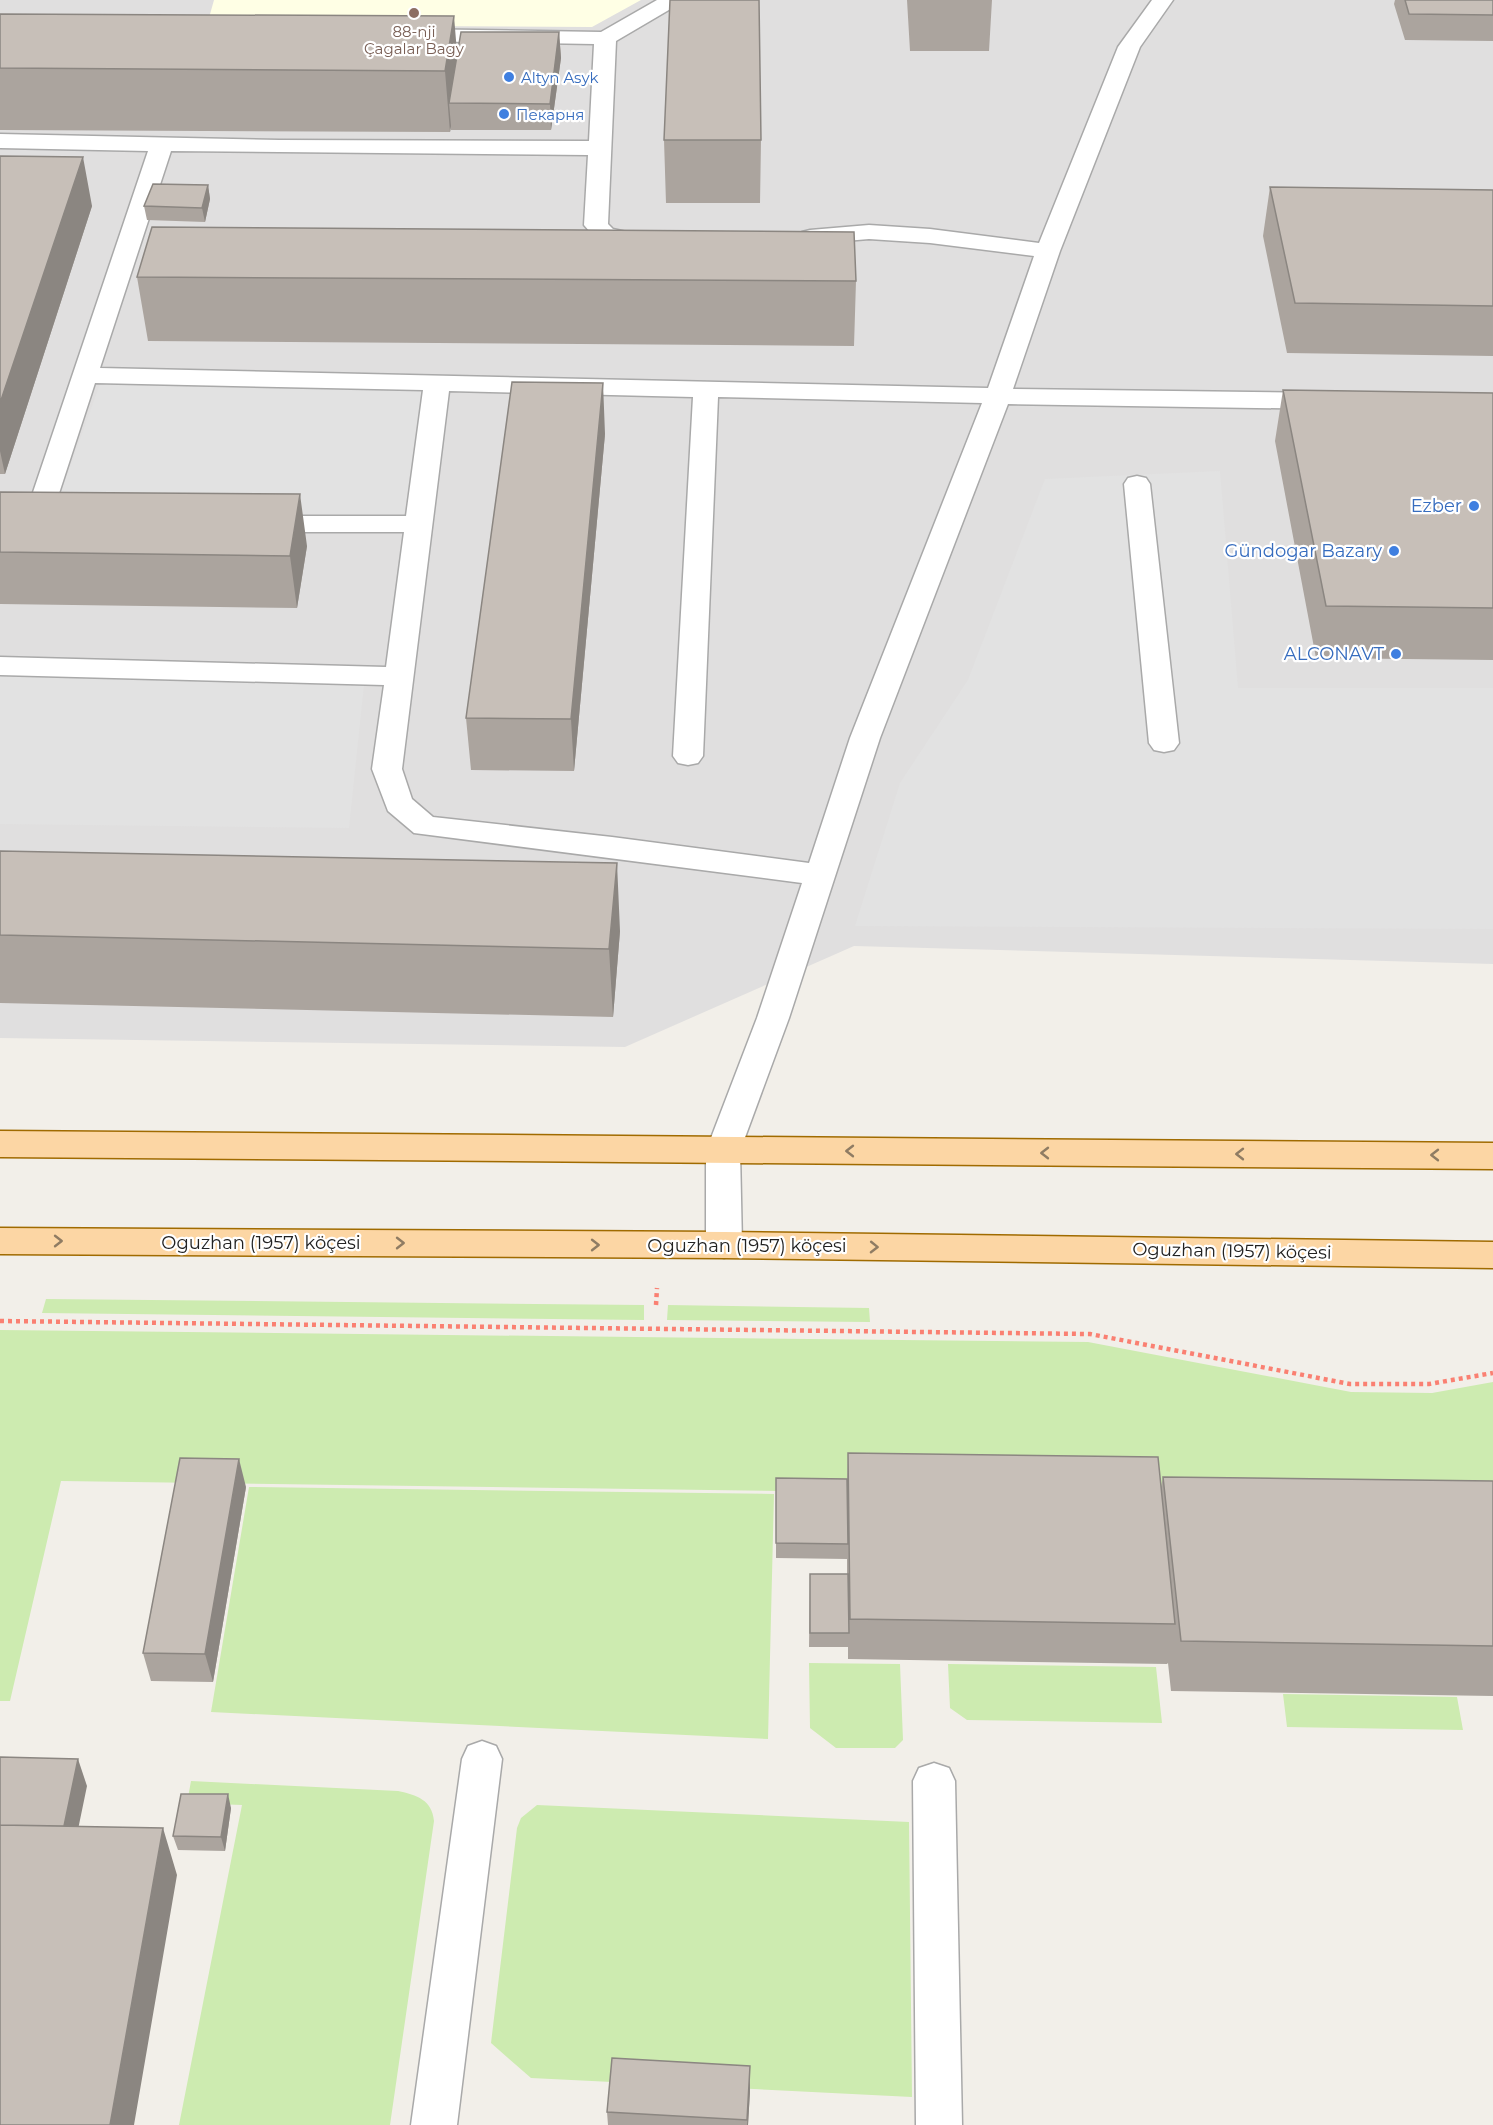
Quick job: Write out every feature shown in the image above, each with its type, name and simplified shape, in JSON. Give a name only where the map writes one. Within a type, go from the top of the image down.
[{"type":"main road","points":[[0,1144],[1493,1156]]},
{"type":"main road","name":"Oguzhan (1957) köçesi","points":[[0,1241],[724,1245],[1493,1255]]},
{"type":"street","points":[[392,35],[605,38],[672,0]]},
{"type":"street","points":[[724,1245],[723,1151],[773,1017],[865,738],[998,396],[1048,251],[1129,47],[1162,0]]},
{"type":"street","points":[[605,38],[596,225],[605,236],[642,242],[665,241]]},
{"type":"street","points":[[0,141],[600,148]]},
{"type":"street","points":[[0,523],[48,524],[86,375],[162,144]]},
{"type":"street","points":[[793,238],[868,232],[930,236],[1048,251]]},
{"type":"street","points":[[86,375],[998,396],[1353,401]]},
{"type":"street","points":[[437,384],[387,769],[399,804],[425,826],[612,847],[820,875]]},
{"type":"street","points":[[688,756],[706,390]]},
{"type":"street","points":[[1137,484],[1164,743]]},
{"type":"street","points":[[240,524],[419,524]]},
{"type":"street","points":[[0,666],[399,676]]},
{"type":"street","points":[[434,2125],[482,1759]]},
{"type":"street","points":[[934,1781],[939,2125]]},
{"type":"path","points":[[0,1321],[1090,1334],[1350,1384],[1429,1384],[1493,1373]]},
{"type":"shaded area","points":[[0,0],[1493,0],[1493,964],[854,946],[625,1047],[0,1038]]},
{"type":"shaded area","name":"88-nji Çagalar Bagy","points":[[214,0],[641,0],[592,27],[207,25]]},
{"type":"shaded area","points":[[100,384],[422,391],[404,517],[53,514]]},
{"type":"shaded area","points":[[1220,471],[1238,688],[1493,688],[1493,929],[855,926],[900,783],[968,680],[1045,479]]},
{"type":"shaded area","points":[[0,666],[365,675],[349,828],[0,824]]},
{"type":"green space","points":[[46,1299],[644,1305],[644,1320],[42,1313]]},
{"type":"green space","points":[[668,1305],[869,1308],[870,1322],[667,1320]]},
{"type":"green space","points":[[0,1330],[1088,1342],[1351,1392],[1432,1393],[1493,1382],[1493,1531],[1152,1496],[61,1481],[10,1701],[0,1701]]},
{"type":"green space","points":[[249,1487],[774,1494],[768,1739],[211,1712]]},
{"type":"green space","points":[[809,1663],[900,1664],[903,1740],[895,1748],[836,1748],[810,1728]]},
{"type":"green space","points":[[948,1664],[1156,1667],[1162,1723],[967,1720],[950,1708]]},
{"type":"green space","points":[[1283,1694],[1457,1697],[1463,1730],[1287,1727]]},
{"type":"green space","points":[[191,1781],[398,1791],[417,1797],[427,1803],[430,1808],[434,1821],[390,2125],[179,2125],[242,1805],[187,1803]]},
{"type":"green space","points":[[537,1805],[909,1822],[912,2097],[531,2078],[491,2043],[517,1828],[521,1818]]},
{"type":"building","points":[[670,0],[759,0],[761,140],[664,140]]},
{"type":"building","points":[[1405,0],[1493,0],[1493,15],[1409,14]]},
{"type":"building","points":[[0,14],[454,16],[445,71],[0,68]]},
{"type":"building","points":[[461,32],[559,32],[550,104],[449,103]]},
{"type":"building","points":[[0,156],[83,157],[0,403]]},
{"type":"building","points":[[153,184],[208,185],[202,208],[144,206]]},
{"type":"building","points":[[1270,187],[1493,190],[1493,306],[1295,303]]},
{"type":"building","points":[[152,227],[854,232],[856,281],[137,277]]},
{"type":"building","points":[[512,382],[603,383],[571,719],[466,718]]},
{"type":"building","name":"Gündogar Bazary","points":[[1283,390],[1493,393],[1493,608],[1326,606]]},
{"type":"building","points":[[0,492],[300,494],[290,556],[0,552]]},
{"type":"building","points":[[0,851],[617,863],[609,949],[0,935]]},
{"type":"building","points":[[848,1453],[1158,1457],[1175,1624],[850,1619]]},
{"type":"building","points":[[180,1458],[239,1459],[205,1654],[143,1653]]},
{"type":"building","points":[[1163,1477],[1493,1481],[1493,1646],[1181,1641]]},
{"type":"building","points":[[776,1478],[847,1479],[848,1544],[776,1543]]},
{"type":"building","points":[[810,1574],[848,1574],[849,1633],[810,1633]]},
{"type":"building","points":[[0,1757],[78,1759],[64,1826],[0,1825]]},
{"type":"building","points":[[181,1794],[228,1794],[221,1837],[173,1836]]},
{"type":"building","points":[[0,1825],[163,1828],[110,2125],[0,2125]]},
{"type":"building","points":[[612,2058],[750,2066],[747,2120],[607,2112]]},
{"type":"place","name":"88-nji Çagalar Bagy","points":[[414,13]]},
{"type":"place","name":"Altyn Asyk","points":[[509,77]]},
{"type":"place","name":"Пекарня","points":[[504,114]]},
{"type":"place","name":"Ezber","points":[[1474,506]]},
{"type":"place","name":"Gündogar Bazary","points":[[1394,551]]},
{"type":"place","name":"ALCONAVT","points":[[1396,654]]}]
